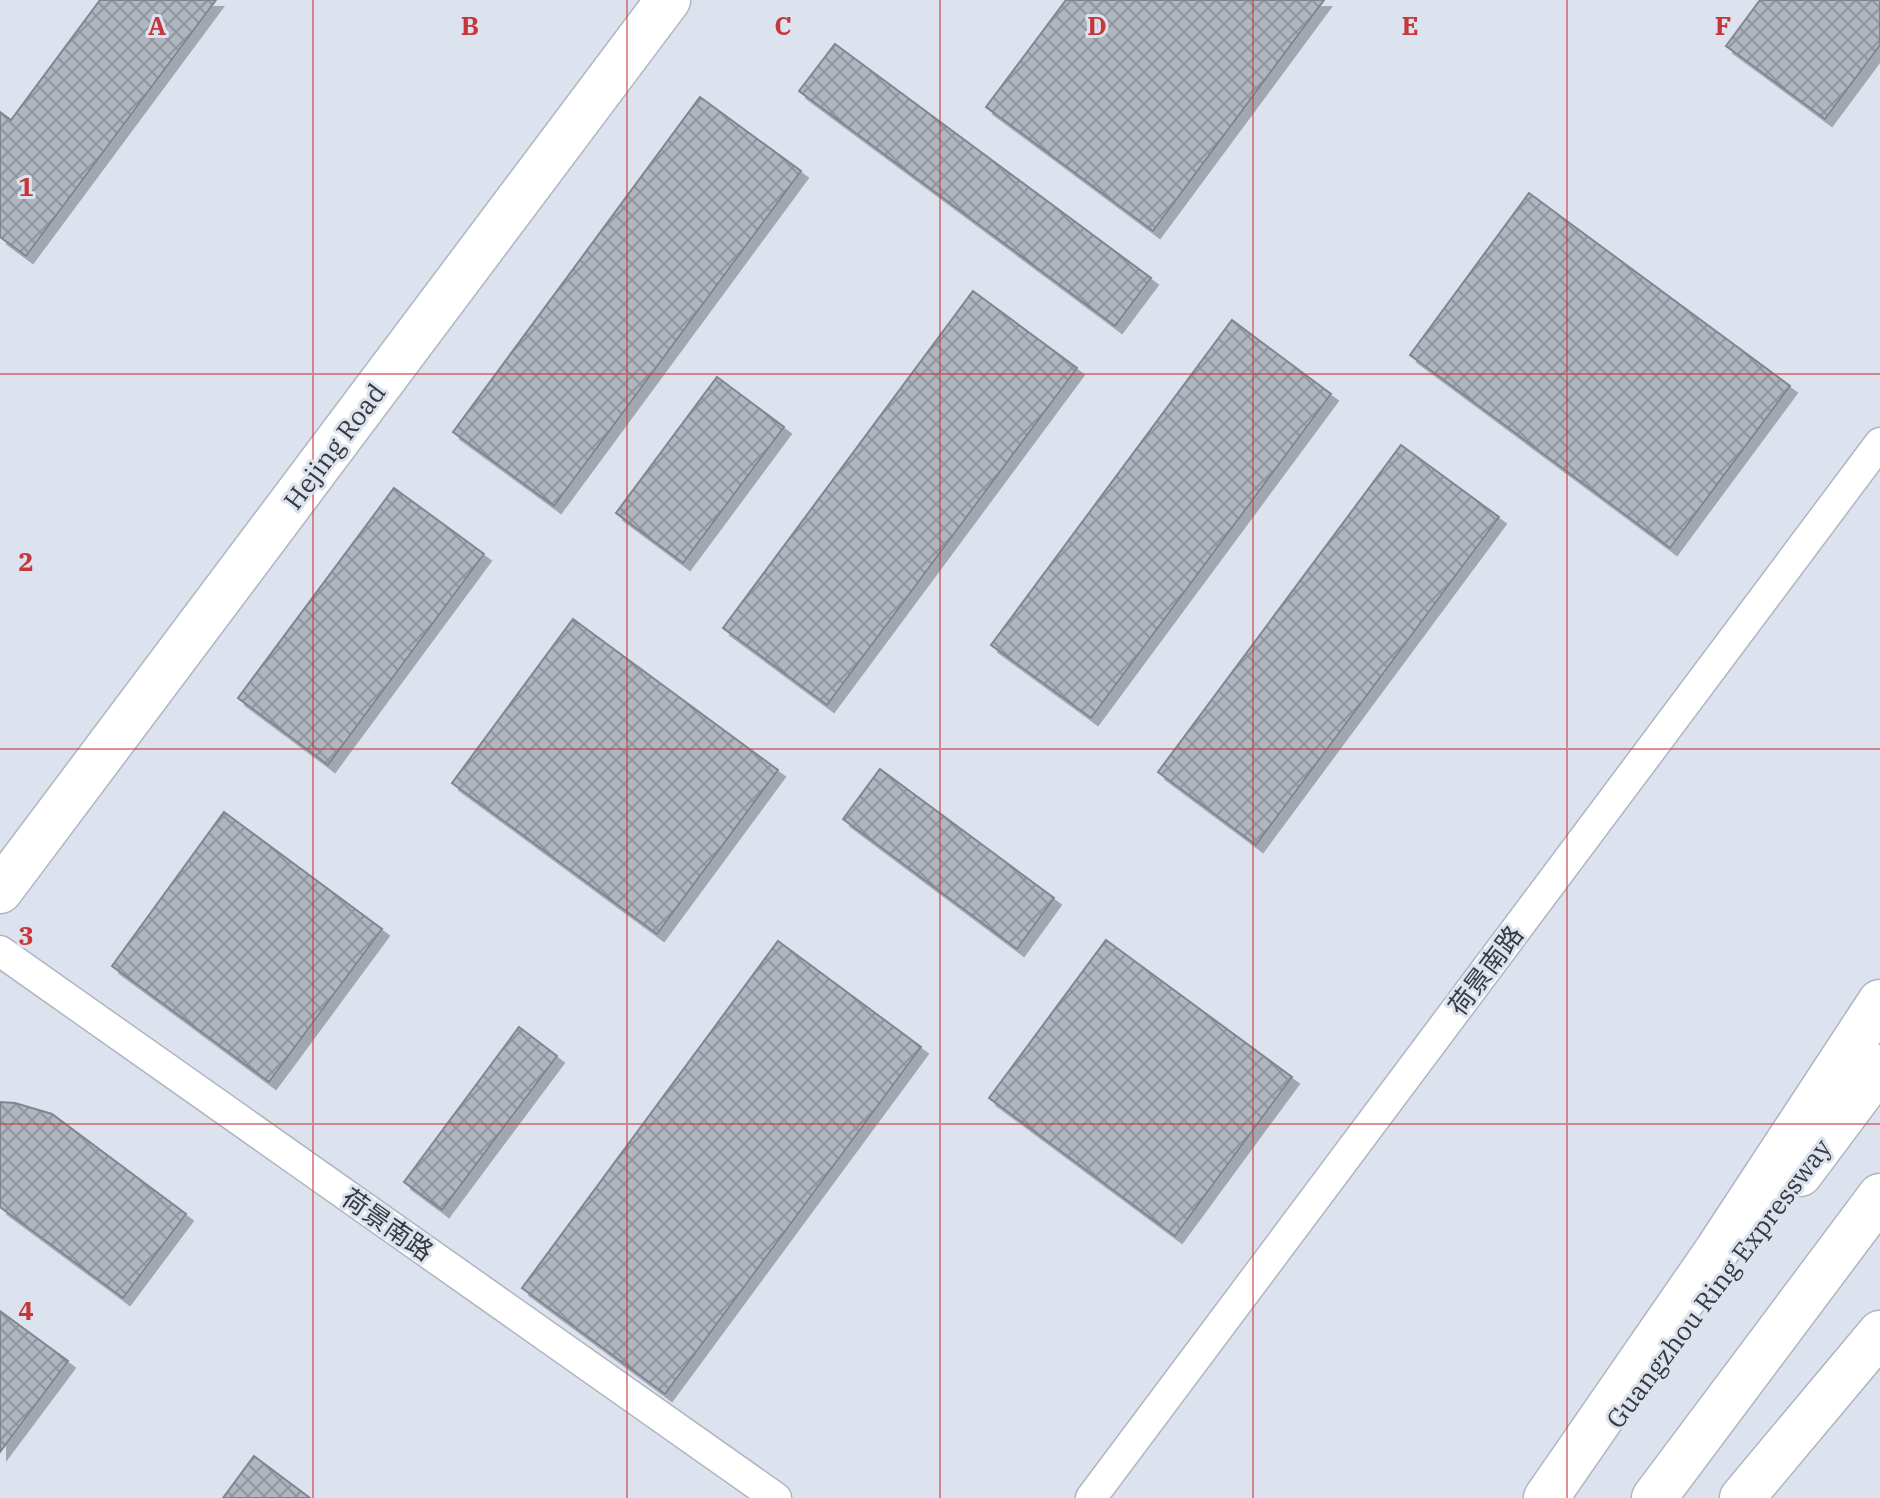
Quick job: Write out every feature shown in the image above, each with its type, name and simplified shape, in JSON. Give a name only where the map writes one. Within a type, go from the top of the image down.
[{"type":"main road","name":"Hejing Road","points":[[0,891],[668,0]]},
{"type":"main road","points":[[1546,1498],[1716,1252],[1880,1002]]},
{"type":"main road","name":"Guangzhou Ring Expressway","points":[[1557,1498],[1880,1067]]},
{"type":"main road","points":[[1654,1498],[1880,1196]]},
{"type":"main road","points":[[1742,1498],[1880,1333]]},
{"type":"street","name":"荷景南路","points":[[1091,1498],[1880,443]]},
{"type":"street","name":"荷景南路","points":[[0,951],[776,1498]]},
{"type":"building","points":[[100,0],[216,0],[26,256],[0,237],[0,112],[11,120]]},
{"type":"building","points":[[1066,0],[1324,0],[1153,231],[986,107]]},
{"type":"building","points":[[1760,0],[1880,0],[1880,45],[1825,119],[1726,46]]},
{"type":"building","points":[[835,44],[1151,278],[1115,326],[799,91]]},
{"type":"building","points":[[700,97],[801,171],[554,506],[453,432]]},
{"type":"building","points":[[1529,193],[1790,386],[1670,548],[1410,355]]},
{"type":"building","points":[[973,291],[1077,368],[827,705],[723,628]]},
{"type":"building","points":[[1232,320],[1331,394],[1091,718],[991,645]]},
{"type":"building","points":[[717,377],[784,427],[683,563],[616,513]]},
{"type":"building","points":[[1401,445],[1499,517],[1256,845],[1158,772]]},
{"type":"building","points":[[394,488],[484,554],[328,765],[238,698]]},
{"type":"building","points":[[573,619],[778,770],[657,934],[452,783]]},
{"type":"building","points":[[880,769],[1054,898],[1017,949],[843,819]]},
{"type":"building","points":[[224,812],[382,929],[269,1082],[112,966]]},
{"type":"building","points":[[1106,940],[1292,1077],[1175,1236],[989,1098]]},
{"type":"building","points":[[778,941],[921,1047],[665,1394],[522,1288]]},
{"type":"building","points":[[519,1027],[557,1056],[442,1210],[404,1182]]},
{"type":"building","points":[[0,1102],[52,1114],[186,1214],[123,1298],[0,1207]]},
{"type":"building","points":[[0,1311],[68,1361],[0,1452]]},
{"type":"building","points":[[254,1456],[310,1498],[223,1498]]}]
